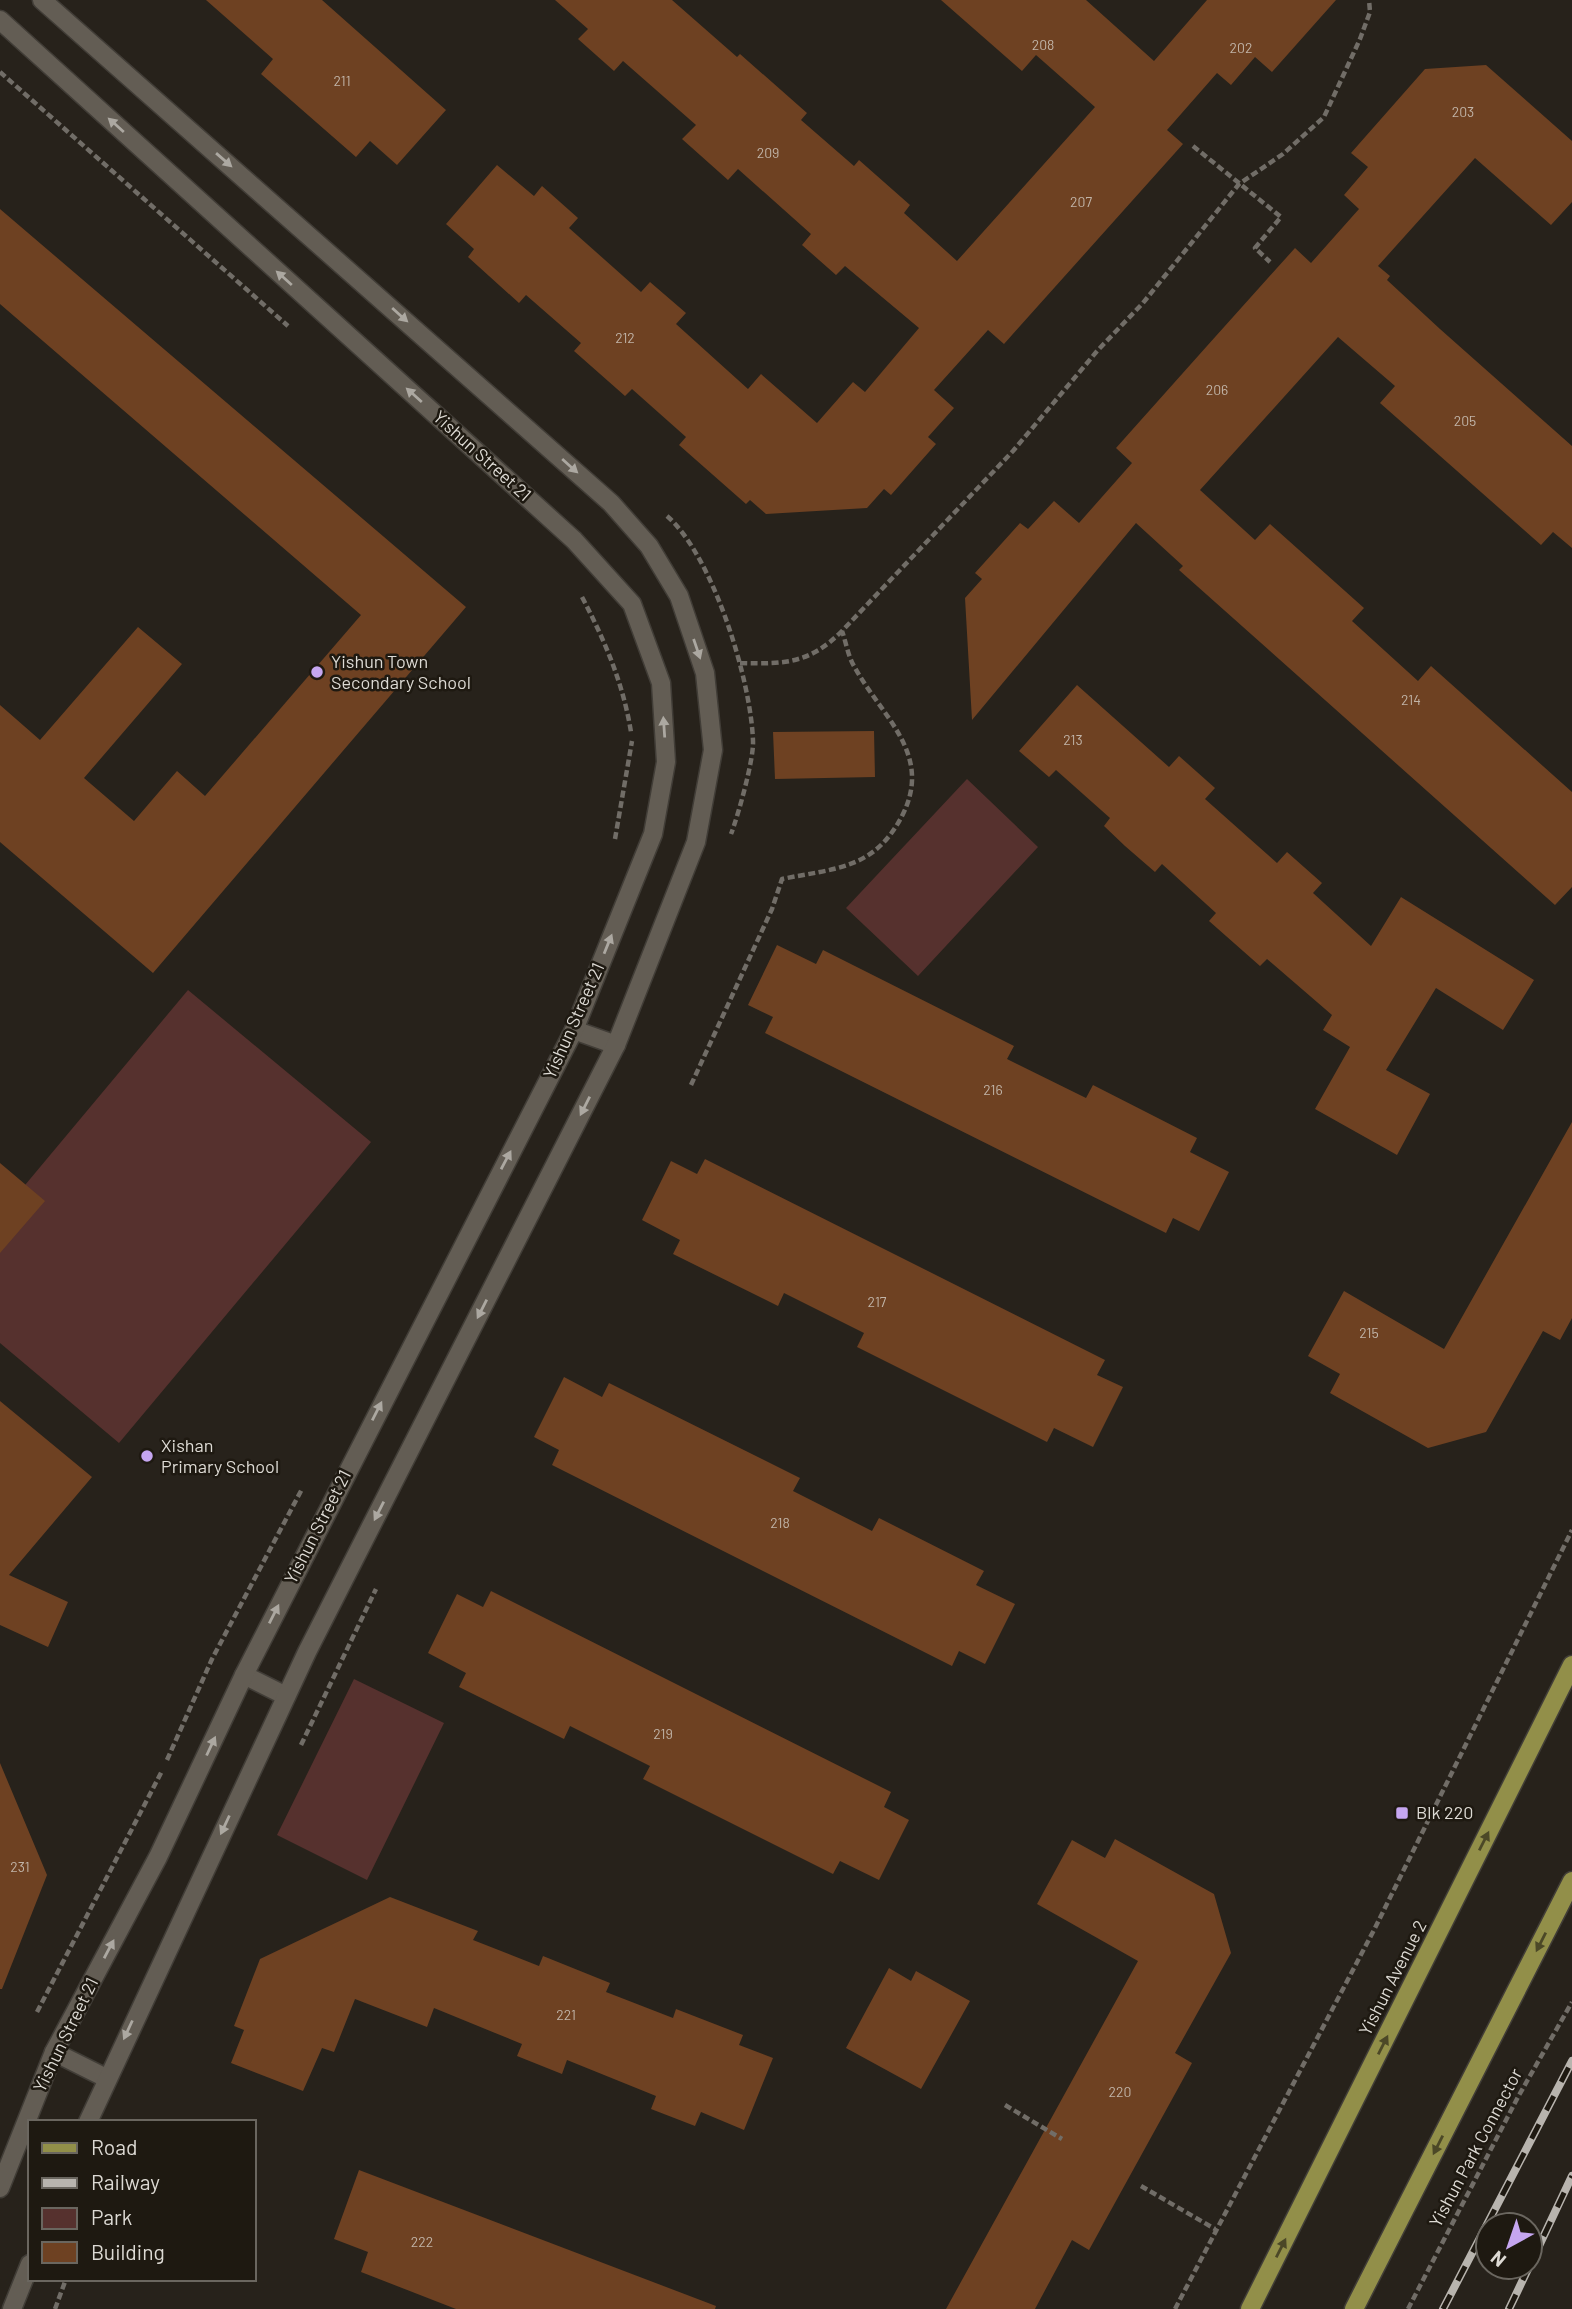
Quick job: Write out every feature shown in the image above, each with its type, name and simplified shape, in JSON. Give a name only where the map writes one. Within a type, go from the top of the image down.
[{"type":"main road","name":"Yishun Avenue 2","points":[[1250,2309],[1572,1665]]},
{"type":"main road","points":[[1354,2309],[1572,1881]]},
{"type":"street","points":[[41,0],[611,503],[649,546],[680,596],[705,673],[712,750],[696,842],[616,1045],[286,1696],[106,2078],[89,2120]]},
{"type":"street","name":"Yishun Street 21","points":[[0,20],[574,540],[632,604],[661,683],[666,762],[653,834],[574,1030],[244,1675],[158,1857],[54,2052],[0,2188]]},
{"type":"street","points":[[574,1030],[616,1045]]},
{"type":"street","points":[[244,1675],[286,1696]]},
{"type":"street","points":[[54,2052],[106,2078]]},
{"type":"street","points":[[12,2309],[28,2269]]},
{"type":"path","points":[[740,663],[787,664],[823,650],[1013,451],[1098,350],[1143,303],[1239,184],[1283,154],[1324,117],[1370,12],[1369,0]]},
{"type":"path","points":[[0,72],[296,333]]},
{"type":"path","points":[[1192,146],[1281,217],[1255,248],[1270,262]]},
{"type":"path","points":[[662,512],[672,521],[714,586],[740,663],[754,743],[729,839]]},
{"type":"path","points":[[579,591],[603,638],[624,691],[632,740],[624,789]]},
{"type":"path","points":[[691,1084],[772,909],[782,879],[838,871],[874,852],[896,828],[913,794],[913,768],[898,733],[853,665],[842,631]]},
{"type":"path","points":[[1175,2309],[1375,1928],[1572,1530]]},
{"type":"path","points":[[297,1753],[382,1578]]},
{"type":"path","name":"Yishun Park Connector","points":[[1408,2309],[1518,2096],[1572,2002]]},
{"type":"path","points":[[1005,2105],[1062,2139]]},
{"type":"path","points":[[1141,2186],[1215,2229]]},
{"type":"path","points":[[55,2309],[65,2281]]},
{"type":"green space","points":[[967,779],[1038,847],[918,976],[846,908]]},
{"type":"green space","points":[[188,990],[371,1142],[119,1443],[0,1343],[0,1215]]},
{"type":"green space","points":[[354,1679],[444,1723],[367,1880],[277,1835]]},
{"type":"building","points":[[206,0],[322,0],[446,110],[397,165],[370,141],[356,157],[261,74],[273,59]]},
{"type":"building","points":[[555,0],[672,0],[737,57],[740,54],[807,113],[801,120],[854,166],[859,160],[910,205],[904,213],[957,261],[1095,107],[1036,55],[1022,71],[941,0],[1086,0],[1154,61],[1207,0],[1336,0],[1272,72],[1255,57],[1231,85],[1217,73],[1167,130],[1183,144],[1004,344],[988,330],[934,390],[954,408],[928,437],[936,444],[891,495],[884,489],[867,508],[766,514],[750,500],[746,504],[679,445],[686,437],[632,389],[625,396],[574,351],[581,343],[526,295],[519,303],[468,257],[474,249],[446,224],[497,165],[534,196],[542,186],[578,218],[569,228],[641,292],[650,282],[686,313],[676,324],[748,389],[761,374],[817,423],[853,382],[865,392],[919,328],[845,266],[836,275],[802,245],[811,234],[738,169],[728,180],[682,139],[696,125],[623,61],[614,71],[578,39],[588,29]]},
{"type":"building","points":[[1486,65],[1572,141],[1572,202],[1551,225],[1475,158],[1378,266],[1390,276],[1387,280],[1572,446],[1572,548],[1553,532],[1541,545],[1380,403],[1395,386],[1338,337],[1200,490],[1255,540],[1270,524],[1364,608],[1352,621],[1418,681],[1431,666],[1572,792],[1572,887],[1555,905],[1179,570],[1183,566],[1136,523],[972,720],[965,598],[982,579],[975,573],[1020,523],[1028,529],[1054,501],[1079,523],[1132,463],[1116,448],[1295,248],[1311,263],[1359,209],[1344,195],[1368,167],[1351,153],[1425,69]]},
{"type":"building","points":[[0,209],[466,607],[153,973],[0,842],[0,705],[40,740],[138,627],[182,664],[84,778],[134,821],[177,771],[205,796],[361,615],[0,304]]},
{"type":"building","points":[[1077,685],[1169,767],[1179,756],[1215,788],[1205,799],[1277,863],[1287,852],[1322,883],[1313,893],[1371,946],[1401,897],[1534,980],[1503,1030],[1436,988],[1386,1070],[1430,1094],[1397,1155],[1315,1109],[1350,1047],[1323,1030],[1332,1015],[1267,959],[1260,966],[1209,921],[1216,913],[1162,864],[1155,872],[1125,846],[1104,826],[1110,818],[1056,770],[1049,777],[1019,751]]},
{"type":"building","points":[[874,731],[875,777],[775,779],[773,732]]},
{"type":"building","points":[[777,945],[816,964],[823,950],[1014,1046],[1007,1059],[1086,1098],[1093,1085],[1197,1138],[1190,1152],[1229,1172],[1199,1231],[1173,1218],[1166,1233],[765,1033],[773,1017],[748,1005]]},
{"type":"building","points":[[1572,1122],[1572,1318],[1560,1340],[1543,1331],[1486,1432],[1428,1448],[1330,1393],[1340,1374],[1308,1356],[1344,1291],[1444,1349]]},
{"type":"building","points":[[705,1159],[1105,1360],[1097,1375],[1123,1387],[1093,1447],[1054,1428],[1047,1442],[857,1347],[864,1333],[784,1293],[778,1306],[673,1254],[680,1240],[642,1220],[671,1161],[697,1174]]},
{"type":"building","points":[[0,1163],[45,1201],[0,1253]]},
{"type":"building","points":[[564,1377],[602,1397],[609,1383],[800,1478],[793,1491],[872,1531],[879,1518],[984,1571],[976,1585],[1015,1604],[985,1664],[959,1651],[952,1666],[552,1465],[559,1450],[534,1437]]},
{"type":"building","points":[[0,1401],[92,1477],[9,1575],[68,1602],[48,1647],[0,1625]]},
{"type":"building","points":[[491,1591],[891,1792],[884,1807],[909,1820],[879,1880],[840,1861],[833,1874],[643,1779],[650,1766],[570,1726],[564,1739],[459,1687],[466,1673],[428,1653],[457,1594],[483,1607]]},
{"type":"building","points":[[0,1763],[47,1875],[2,1989],[0,1989]]},
{"type":"building","points":[[1115,1839],[1214,1894],[1231,1953],[1175,2053],[1192,2063],[1089,2250],[1072,2240],[1035,2309],[946,2309],[1138,1961],[1037,1904],[1072,1840],[1105,1858]]},
{"type":"building","points":[[390,1897],[478,1931],[473,1940],[539,1966],[543,1956],[610,1983],[606,1992],[673,2018],[676,2009],[743,2035],[739,2045],[773,2058],[744,2130],[701,2112],[695,2126],[651,2109],[656,2096],[567,2060],[562,2074],[517,2056],[522,2044],[434,2008],[427,2027],[355,1999],[334,2052],[322,2048],[303,2091],[231,2063],[244,2030],[234,2026],[260,1959]]},
{"type":"building","points":[[889,1968],[911,1981],[916,1971],[970,2001],[921,2089],[846,2048]]},
{"type":"building","points":[[359,2170],[716,2306],[715,2309],[456,2309],[361,2272],[368,2252],[334,2239]]},
{"type":"railway","points":[[1443,2309],[1572,2061]]},
{"type":"railway","points":[[1544,2235],[1572,2176]]},
{"type":"railway","points":[[1509,2309],[1522,2281]]},
{"type":"place","name":"Yishun Town Secondary School","points":[[317,672]]},
{"type":"place","name":"Xishan Primary School","points":[[147,1456]]},
{"type":"place","name":"Blk 220","points":[[1402,1813]]}]
